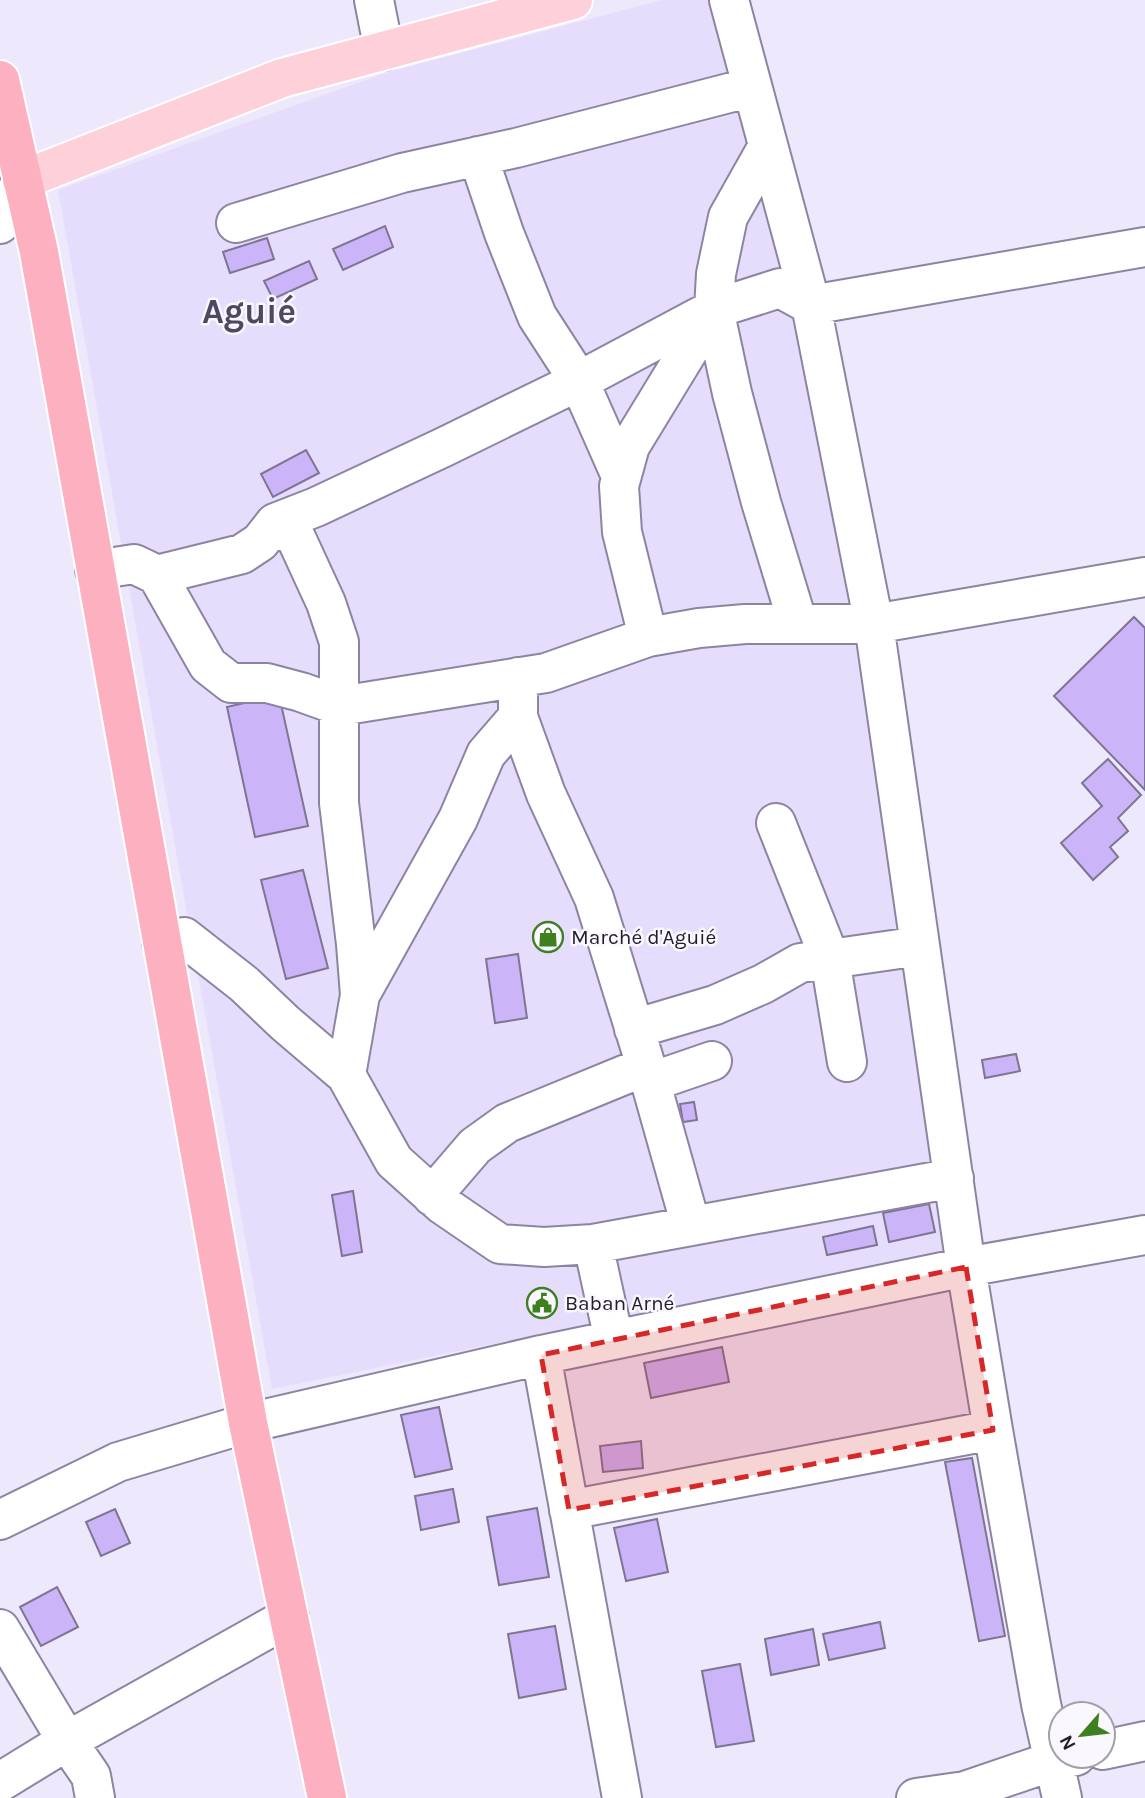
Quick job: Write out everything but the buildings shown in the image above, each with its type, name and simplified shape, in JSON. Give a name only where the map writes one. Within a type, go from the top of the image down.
[{"type":"highway","points":[[0,80],[38,252],[247,1423],[327,1798]]},
{"type":"main road","points":[[22,180],[282,78],[573,0]]},
{"type":"street","points":[[374,0],[384,51]]},
{"type":"street","points":[[729,0],[811,305],[874,624],[967,1267],[1041,1704],[1047,1718]]},
{"type":"street","points":[[236,223],[402,173],[529,145],[752,87]]},
{"type":"street","points":[[768,146],[728,217],[716,274],[714,309],[732,393],[797,624]]},
{"type":"street","points":[[478,156],[503,233],[537,316],[579,381],[621,476]]},
{"type":"street","points":[[0,224],[22,180]]},
{"type":"street","points":[[157,575],[242,554],[260,542],[275,523],[316,507],[444,447],[579,381],[714,309],[780,288],[811,305],[1145,247]]},
{"type":"street","points":[[648,638],[622,532],[619,486],[621,476],[630,446],[714,309]]},
{"type":"street","points":[[275,523],[296,538],[327,603],[339,642],[339,803],[360,995],[346,1075]]},
{"type":"street","points":[[95,570],[134,564],[157,575],[208,665],[230,684],[267,683],[340,706],[546,673],[648,638],[710,627],[745,624],[874,624],[1145,577]]},
{"type":"street","points":[[518,677],[519,717],[546,794],[594,898],[691,1226]]},
{"type":"street","points":[[360,995],[457,819],[485,754],[519,717]]},
{"type":"street","points":[[776,823],[830,959],[847,1062]]},
{"type":"street","points":[[162,942],[184,937],[244,984],[346,1075],[394,1161],[443,1205],[500,1244],[544,1247],[593,1244],[954,1178]]},
{"type":"street","points":[[634,1029],[715,1005],[763,984],[800,963],[920,946]]},
{"type":"street","points":[[432,1196],[475,1146],[507,1123],[648,1074],[712,1061]]},
{"type":"street","points":[[0,1520],[118,1462],[247,1423],[541,1355],[967,1267],[1145,1235]]},
{"type":"street","points":[[593,1244],[614,1340]]},
{"type":"street","points":[[541,1355],[622,1798]]},
{"type":"street","points":[[569,1510],[993,1430]]},
{"type":"street","points":[[0,1782],[67,1741],[289,1617]]},
{"type":"street","points":[[0,1629],[91,1776],[95,1798]]},
{"type":"street","points":[[1117,1747],[1145,1741]]},
{"type":"street","points":[[916,1798],[965,1791],[1047,1765]]},
{"type":"street","points":[[1062,1798],[1064,1770]]},
{"type":"highlighted area","points":[[966,1267],[993,1430],[569,1510],[541,1355]]},
{"type":"shaded area","name":"Marché d'Aguié","points":[[662,0],[709,0],[793,309],[859,624],[950,1251],[272,1389],[58,190],[388,72]]},
{"type":"place","name":"Marché d'Aguié","points":[[548,937]]},
{"type":"place","name":"Baban Arné","points":[[542,1303]]},
{"type":"district","name":"Aguié","points":[[249,311]]}]
